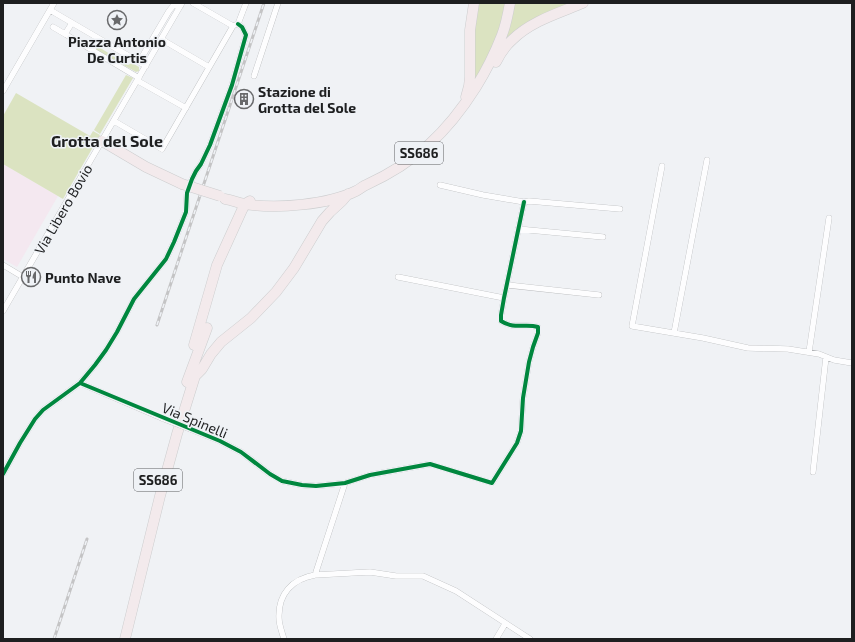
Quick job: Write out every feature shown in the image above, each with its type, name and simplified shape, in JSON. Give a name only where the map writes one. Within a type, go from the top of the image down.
[{"type":"highway","points":[[464,105],[470,77],[470,30],[474,3]]},
{"type":"highway","points":[[482,77],[502,35],[510,3]]},
{"type":"highway","points":[[482,77],[493,66],[511,41],[524,30],[538,22],[584,3]]},
{"type":"highway","name":"SS686","points":[[102,141],[146,167],[182,184],[222,197],[226,195],[249,202],[292,203],[313,200],[357,191],[363,186],[397,169],[417,155],[446,128],[464,105],[482,77]]},
{"type":"highway","name":"SS686","points":[[313,200],[329,194],[363,186]]},
{"type":"highway","name":"SS686","points":[[193,375],[202,369],[216,347],[226,337],[251,318],[276,292],[294,268],[322,221],[348,194]]},
{"type":"highway","points":[[222,197],[235,206],[239,216]]},
{"type":"highway","points":[[313,200],[322,208],[324,214],[322,221]]},
{"type":"highway","name":"SS686","points":[[193,375],[189,363],[214,274],[222,252],[239,216],[249,202]]},
{"type":"highway","name":"SS686","points":[[125,639],[134,588],[167,445],[193,375],[207,328]]},
{"type":"highway","name":"SS686","points":[[118,639],[134,588]]},
{"type":"street","points":[[3,91],[54,3]]},
{"type":"street","points":[[3,474],[35,419],[43,410],[80,383],[95,365],[106,350],[134,299],[166,259],[174,242],[186,212],[187,193],[196,171],[202,164],[220,118],[232,85],[246,35],[242,27],[235,25],[193,3]]},
{"type":"street","points":[[114,121],[162,149],[235,25],[246,3]]},
{"type":"street","points":[[254,76],[278,3]]},
{"type":"street","points":[[139,62],[170,8],[181,4]]},
{"type":"street","name":"Via Libero Bovio","points":[[3,312],[181,4]]},
{"type":"street","points":[[50,10],[146,66]]},
{"type":"street","points":[[65,34],[72,23]]},
{"type":"street","points":[[53,27],[186,108]]},
{"type":"street","points":[[92,50],[98,39]]},
{"type":"street","points":[[161,39],[209,67]]},
{"type":"street","points":[[674,333],[707,160]]},
{"type":"street","points":[[662,166],[632,326],[702,338],[748,348],[788,349],[809,352],[834,360],[852,363]]},
{"type":"street","points":[[440,185],[483,195],[524,202],[529,201],[620,209]]},
{"type":"street","points":[[398,277],[504,298],[524,202]]},
{"type":"street","points":[[809,352],[829,218]]},
{"type":"street","points":[[518,229],[603,237]]},
{"type":"street","points":[[3,265],[23,277]]},
{"type":"street","points":[[507,285],[599,295]]},
{"type":"street","name":"Via Spinelli","points":[[80,383],[220,441],[241,452],[270,474],[282,481],[316,486],[345,483],[370,475],[430,464],[492,483],[518,443],[521,431],[523,398],[529,362],[538,333],[538,327],[533,325],[518,326],[506,324],[501,321],[504,298]]},
{"type":"street","points":[[813,472],[826,357]]},
{"type":"street","points":[[315,573],[345,483]]},
{"type":"street","points":[[284,639],[279,618],[282,596],[289,587],[298,580],[315,573],[370,572],[396,576],[423,576],[456,591],[530,639]]},
{"type":"street","points":[[496,639],[505,624]]},
{"type":"shaded area","points":[[3,164],[58,196],[17,267],[3,259]]},
{"type":"green space","points":[[477,3],[506,3],[494,45],[474,83],[472,59]]},
{"type":"green space","points":[[514,3],[578,3],[503,44]]},
{"type":"green space","points":[[97,46],[128,65],[132,63],[139,67],[139,71],[136,72],[95,49]]},
{"type":"green space","points":[[126,75],[133,78],[100,134],[94,130]]},
{"type":"green space","points":[[16,93],[90,136],[93,131],[100,135],[63,199],[3,164],[3,116]]},
{"type":"railway","points":[[157,325],[264,3]]},
{"type":"railway","points":[[54,639],[87,539]]},
{"type":"cycle path","points":[[3,474],[35,419],[43,410],[80,383],[95,365],[117,332],[134,299],[166,259],[186,212],[187,193],[192,179],[210,145],[232,85],[246,35],[242,27],[238,24]]},
{"type":"cycle path","points":[[80,383],[220,441],[241,452],[270,474],[282,481],[316,486],[345,483],[370,475],[430,464],[492,483],[517,443],[521,431],[523,398],[529,362],[538,333],[538,327],[515,326],[501,321],[504,298],[524,202]]},
{"type":"place","name":"Piazza Antonio De Curtis","points":[[117,20]]},
{"type":"place","name":"Stazione di Grotta del Sole","points":[[244,99]]},
{"type":"place","name":"Punto Nave","points":[[31,277]]},
{"type":"district","name":"Grotta del Sole","points":[[107,140]]}]
